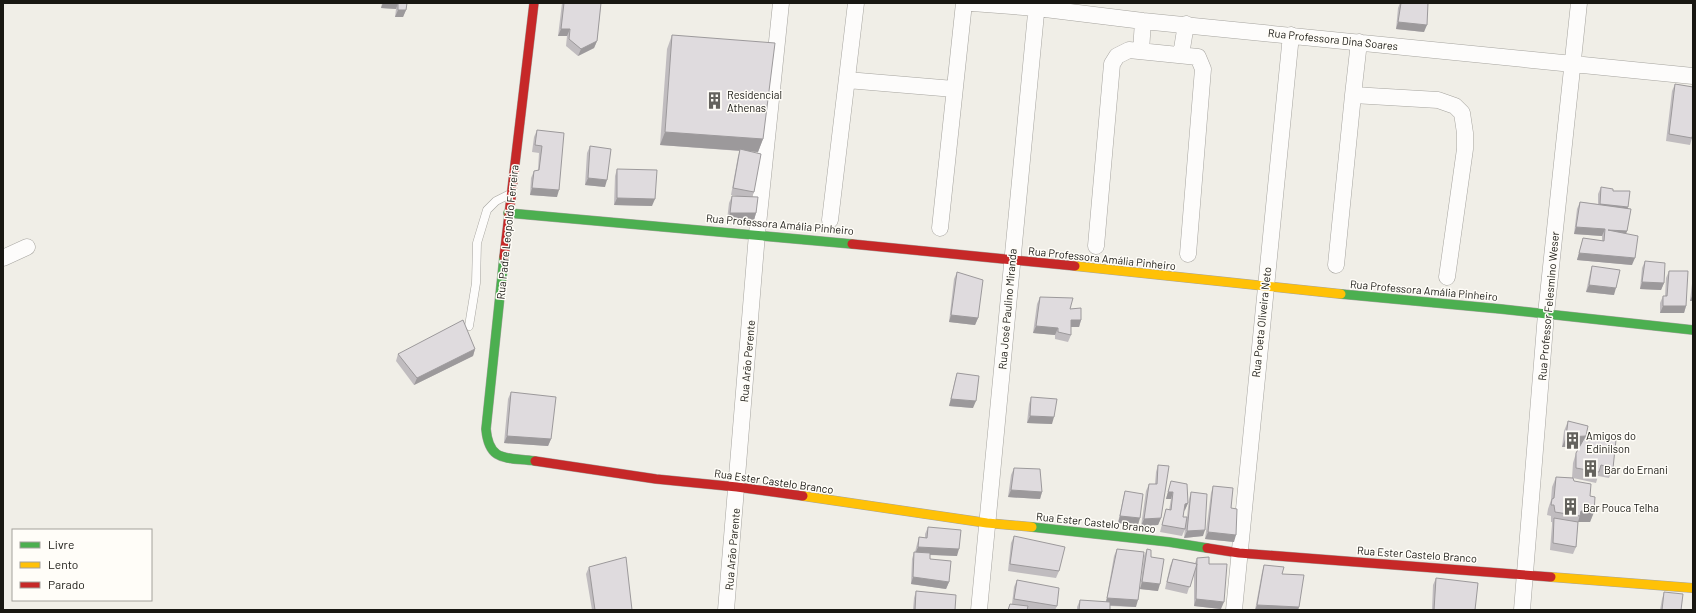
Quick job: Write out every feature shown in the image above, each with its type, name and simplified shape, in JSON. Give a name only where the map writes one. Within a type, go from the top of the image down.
[{"type":"street","name":"Rua Padre Leopoldo Ferreira","points":[[498,456],[491,451],[487,444],[486,430],[508,213],[534,3]]},
{"type":"street","points":[[758,234],[781,3]]},
{"type":"street","points":[[830,220],[856,3]]},
{"type":"street","points":[[940,228],[964,3]]},
{"type":"street","name":"Rua Professora Dina Soares","points":[[972,3],[1037,6],[1144,20],[1693,76]]},
{"type":"street","name":"Rua Professor Felesmino Weser","points":[[1522,610],[1546,314],[1580,3]]},
{"type":"street","name":"Rua José Paulino Miranda","points":[[979,610],[1037,6]]},
{"type":"street","points":[[1141,52],[1144,20]]},
{"type":"street","points":[[1181,55],[1186,24]]},
{"type":"street","name":"Rua Poeta Oliveira Neto","points":[[1234,610],[1291,35]]},
{"type":"street","points":[[1336,265],[1353,95],[1360,42]]},
{"type":"street","points":[[1096,246],[1112,64],[1117,56],[1129,50],[1198,57],[1203,69],[1188,254]]},
{"type":"street","points":[[847,80],[954,89]]},
{"type":"street","points":[[1353,95],[1438,100],[1455,106],[1462,113],[1465,133],[1465,149],[1447,277]]},
{"type":"street","name":"Rua Professora Amália Pinheiro","points":[[508,213],[927,250],[1693,330]]},
{"type":"street","name":"Rua Arão Perente","points":[[737,487],[758,234]]},
{"type":"street","points":[[3,258],[27,247]]},
{"type":"street","name":"Rua Ester Castelo Branco","points":[[498,456],[656,479],[737,487],[987,523],[1094,533],[1239,552],[1693,588]]},
{"type":"street","name":"Rua Arão Parente","points":[[726,610],[737,487]]},
{"type":"lane","points":[[469,326],[476,283],[477,243],[487,210],[496,201],[511,194]]},
{"type":"building","points":[[398,3],[407,3],[406,10],[398,10]]},
{"type":"building","points":[[564,3],[601,3],[597,41],[581,49],[569,39],[570,29],[561,29]]},
{"type":"building","points":[[1401,3],[1428,3],[1427,25],[1398,22]]},
{"type":"building","name":"Residencial Athenas","points":[[672,35],[775,43],[763,139],[665,132]]},
{"type":"building","points":[[1675,84],[1693,87],[1692,138],[1669,134]]},
{"type":"building","points":[[537,130],[564,133],[559,190],[532,188],[534,171],[539,170],[542,146],[535,145]]},
{"type":"building","points":[[590,146],[611,149],[607,180],[588,178]]},
{"type":"building","points":[[740,149],[761,154],[754,192],[733,188]]},
{"type":"building","points":[[617,169],[657,170],[655,199],[617,198]]},
{"type":"building","points":[[1601,187],[1613,189],[1613,191],[1630,191],[1628,207],[1600,204]]},
{"type":"building","points":[[732,196],[758,197],[756,213],[730,213]]},
{"type":"building","points":[[1580,202],[1631,209],[1627,231],[1608,230],[1638,236],[1635,258],[1579,253],[1583,238],[1604,241],[1605,229],[1576,227]]},
{"type":"building","points":[[1645,261],[1665,263],[1664,283],[1642,282]]},
{"type":"building","points":[[1592,266],[1620,270],[1616,288],[1589,285]]},
{"type":"building","points":[[1669,271],[1688,271],[1686,306],[1663,306],[1663,296],[1667,296]]},
{"type":"building","points":[[957,272],[983,280],[978,318],[951,315]]},
{"type":"building","points":[[1040,297],[1073,298],[1070,309],[1081,308],[1081,320],[1071,320],[1071,335],[1058,332],[1058,328],[1036,326]]},
{"type":"building","points":[[463,320],[475,349],[417,378],[398,354]]},
{"type":"building","points":[[957,373],[979,376],[976,401],[951,399]]},
{"type":"building","points":[[511,392],[556,397],[551,439],[507,436]]},
{"type":"building","points":[[1031,397],[1057,399],[1054,417],[1030,416]]},
{"type":"building","points":[[1568,421],[1588,426],[1586,436],[1566,437]]},
{"type":"building","name":"Bar do Ernani","points":[[1585,437],[1616,440],[1613,468],[1601,465],[1599,472],[1576,468],[1576,453]]},
{"type":"building","points":[[1158,465],[1169,466],[1161,518],[1144,519],[1149,484],[1157,484]]},
{"type":"building","points":[[1014,468],[1040,469],[1042,492],[1011,490]]},
{"type":"building","name":"Bar Pouca Telha","points":[[1556,477],[1573,478],[1574,481],[1591,484],[1590,496],[1595,497],[1594,512],[1581,511],[1580,516],[1555,512],[1554,505],[1551,505],[1552,499],[1554,498]]},
{"type":"building","points":[[1171,481],[1187,484],[1188,503],[1185,504],[1183,517],[1187,517],[1185,529],[1162,525],[1166,509],[1171,510],[1173,492],[1168,492]]},
{"type":"building","points":[[1213,486],[1233,488],[1231,508],[1237,509],[1236,535],[1208,532]]},
{"type":"building","points":[[1125,491],[1143,494],[1140,518],[1120,516]]},
{"type":"building","points":[[1191,492],[1207,494],[1205,530],[1187,531]]},
{"type":"building","points":[[1554,518],[1578,522],[1576,547],[1553,543]]},
{"type":"building","points":[[928,527],[961,530],[959,549],[918,547],[919,537],[927,538]]},
{"type":"building","points":[[1014,536],[1065,547],[1059,571],[1010,564]]},
{"type":"building","points":[[1117,549],[1144,552],[1138,600],[1107,598]]},
{"type":"building","points":[[1147,549],[1151,550],[1151,557],[1164,559],[1160,584],[1142,582]]},
{"type":"building","points":[[914,552],[930,553],[930,559],[951,561],[949,582],[913,577]]},
{"type":"building","points":[[626,557],[632,610],[595,610],[589,567]]},
{"type":"building","points":[[1209,557],[1209,564],[1227,564],[1224,602],[1196,599],[1197,558]]},
{"type":"building","points":[[1173,559],[1197,564],[1190,587],[1167,582]]},
{"type":"building","points":[[1264,565],[1284,567],[1282,574],[1304,575],[1299,607],[1257,605]]},
{"type":"building","points":[[1436,578],[1478,583],[1475,610],[1434,610]]},
{"type":"building","points":[[1017,580],[1059,588],[1057,606],[1014,599]]},
{"type":"building","points":[[916,591],[956,595],[955,610],[915,610]]},
{"type":"building","points":[[1664,592],[1683,594],[1681,610],[1662,610]]},
{"type":"building","points":[[1080,600],[1110,602],[1110,610],[1079,610]]},
{"type":"building","points":[[1010,604],[1028,606],[1027,610],[1008,610]]},
{"type":"traffic: fast","points":[[508,213],[852,244]]},
{"type":"traffic: fast","points":[[504,257],[486,429],[488,440],[495,453],[508,458],[535,461]]},
{"type":"traffic: fast","points":[[1341,294],[1501,309],[1693,330]]},
{"type":"traffic: fast","points":[[1032,527],[1169,542],[1207,548]]},
{"type":"traffic: slow","points":[[1075,266],[1341,294]]},
{"type":"traffic: slow","points":[[803,496],[987,523],[1032,527]]},
{"type":"traffic: slow","points":[[1551,577],[1693,588]]},
{"type":"traffic: jam","points":[[504,257],[534,3]]},
{"type":"traffic: jam","points":[[852,244],[1075,266]]},
{"type":"traffic: jam","points":[[535,461],[656,479],[737,487],[803,496]]},
{"type":"traffic: jam","points":[[1207,548],[1239,553],[1551,577]]},
{"type":"place","name":"Residencial Athenas","points":[[714,100]]},
{"type":"place","name":"Amigos do Edinilson","points":[[1573,441]]},
{"type":"place","name":"Bar do Ernani","points":[[1591,469]]},
{"type":"place","name":"Bar Pouca Telha","points":[[1570,507]]}]
